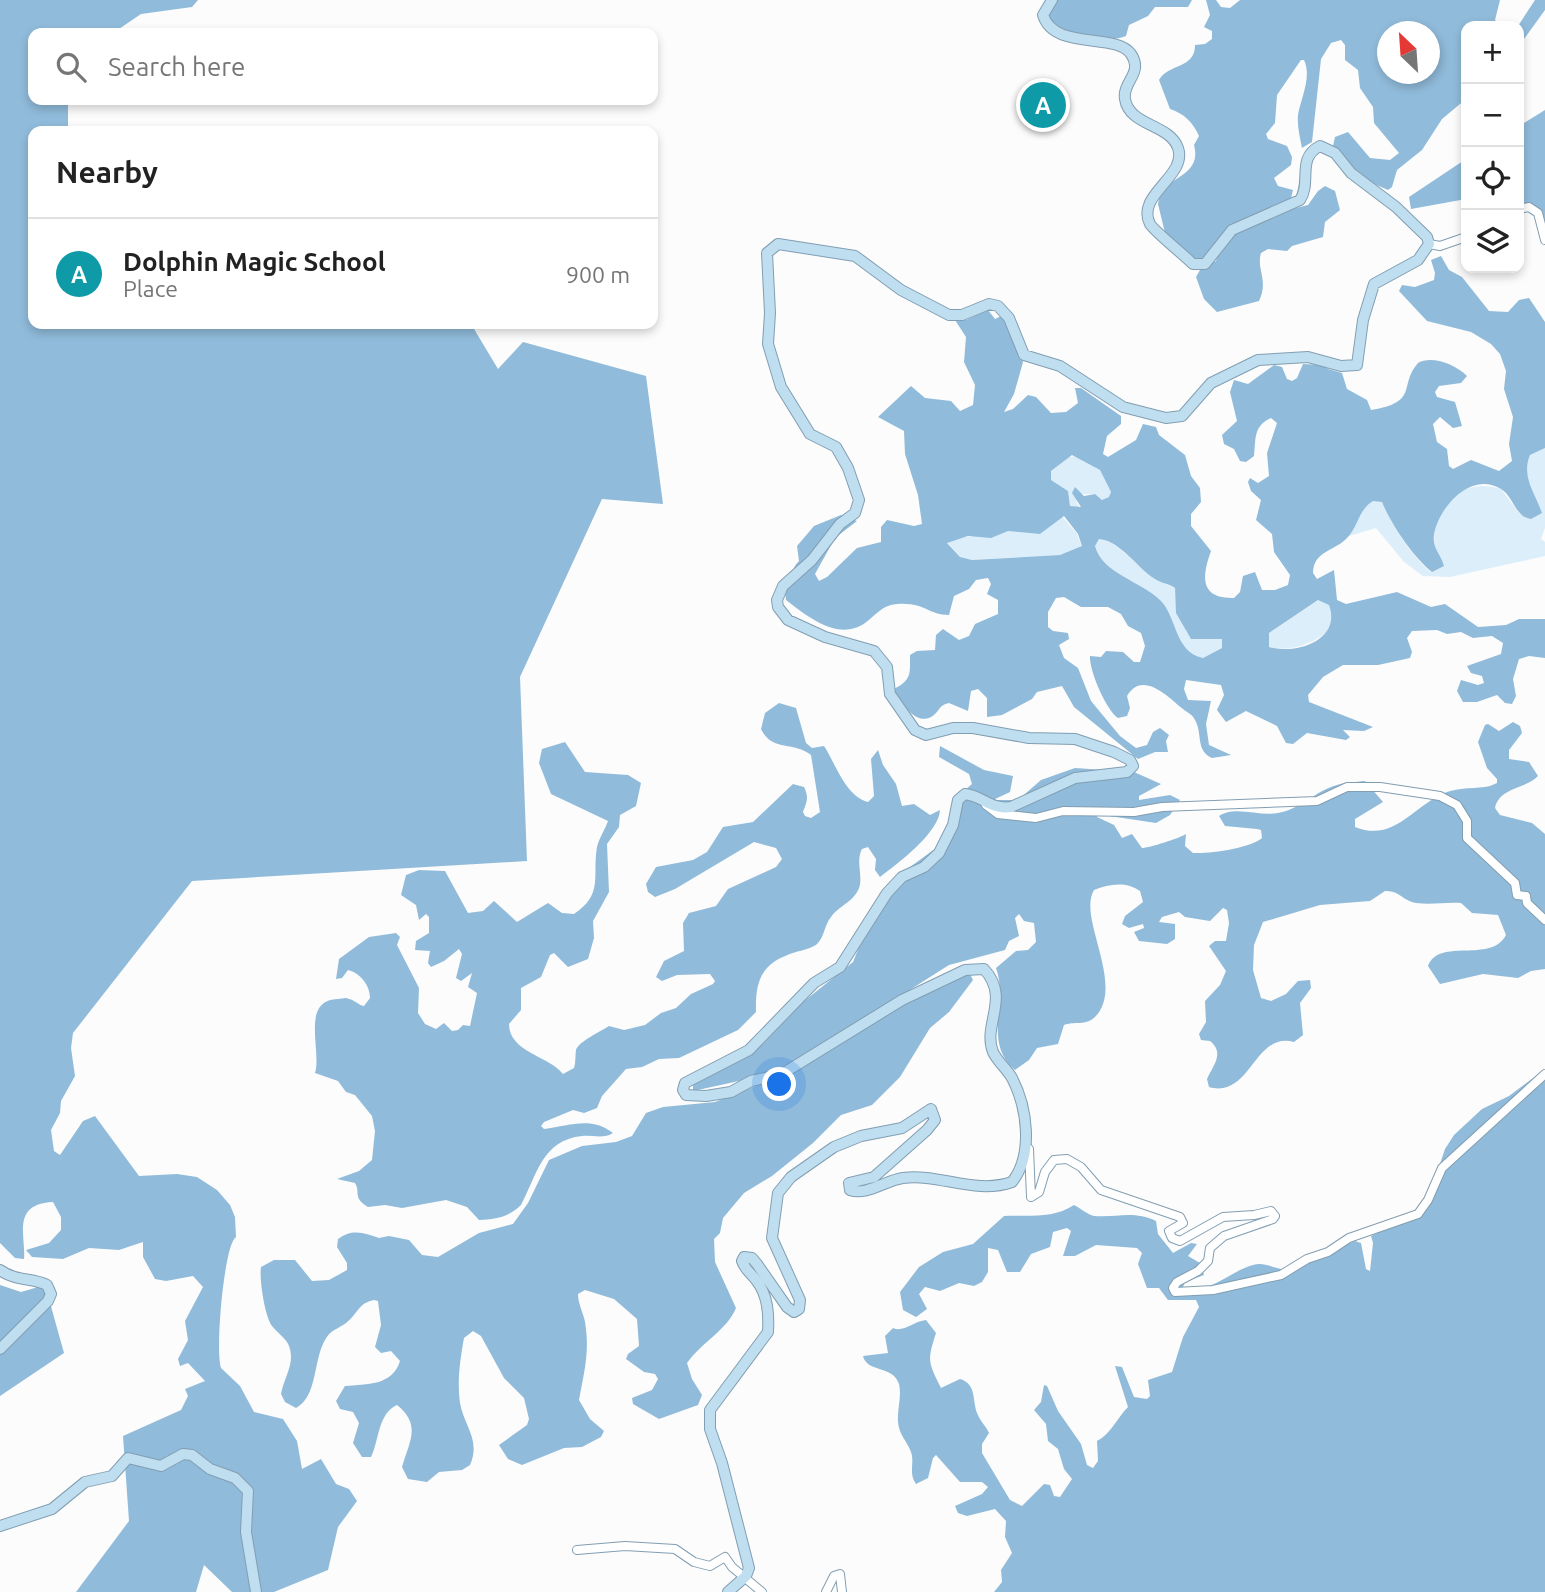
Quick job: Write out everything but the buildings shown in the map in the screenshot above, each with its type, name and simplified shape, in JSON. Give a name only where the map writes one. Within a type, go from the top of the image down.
[{"type":"main road","points":[[727,1592],[746,1576],[748,1559],[710,1429],[710,1410],[768,1332],[766,1301],[756,1280],[744,1268],[744,1257],[752,1258],[787,1307],[794,1312],[799,1309],[800,1300],[771,1231],[778,1192],[791,1177],[834,1147],[861,1136],[902,1128],[931,1109],[935,1120],[927,1130],[874,1177],[849,1183],[850,1190],[867,1190],[902,1178],[966,1186],[1003,1185],[1016,1177],[1025,1138],[1026,1119],[1017,1088],[993,1052],[996,996],[992,977],[984,969],[965,970],[902,1000],[782,1074],[751,1081],[731,1092],[706,1096],[686,1095],[682,1090],[690,1079],[749,1050],[814,982],[846,961],[863,928],[887,893],[902,877],[924,867],[939,853],[953,825],[958,800],[965,794],[984,804],[1011,807],[1075,778],[1132,771],[1133,763],[1114,752],[1076,739],[1029,738],[973,728],[953,728],[926,735],[915,730],[890,694],[887,667],[874,651],[825,637],[788,620],[780,612],[777,600],[783,586],[812,559],[839,524],[855,513],[859,500],[844,458],[836,447],[810,434],[781,387],[768,344],[770,313],[766,259],[769,248],[778,244],[816,253],[845,253],[910,296],[949,315],[962,315],[989,304],[999,306],[1009,318],[1024,355],[1057,364],[1123,407],[1170,418],[1185,414],[1210,383],[1258,360],[1308,356],[1340,366],[1357,365],[1363,320],[1374,285],[1418,260],[1429,244],[1427,237],[1396,207],[1351,173],[1331,149],[1320,146],[1307,159],[1305,190],[1300,200],[1238,226],[1222,239],[1205,264],[1195,265],[1155,231],[1149,220],[1150,204],[1177,164],[1180,153],[1173,139],[1135,115],[1126,104],[1125,91],[1135,70],[1132,55],[1122,47],[1089,41],[1055,30],[1043,17],[1044,9],[1052,0]]},
{"type":"main road","points":[[0,1270],[18,1280],[41,1282],[47,1285],[51,1293],[48,1301],[0,1349]]},
{"type":"main road","points":[[0,1526],[52,1508],[85,1482],[112,1476],[128,1458],[161,1466],[183,1454],[192,1455],[210,1469],[235,1478],[248,1491],[246,1532],[256,1592]]},
{"type":"street","points":[[1524,208],[1529,207],[1538,213],[1545,240]]},
{"type":"street","points":[[1429,244],[1440,246],[1461,239]]},
{"type":"street","points":[[984,804],[998,814],[1036,818],[1063,811],[1134,812],[1162,807],[1317,801],[1347,787],[1380,787],[1430,794],[1457,805],[1467,821],[1467,838],[1515,883],[1517,895],[1526,897],[1527,903],[1545,920]]},
{"type":"street","points":[[1025,1138],[1029,1147],[1031,1197],[1039,1192],[1050,1166],[1061,1158],[1081,1167],[1101,1190],[1180,1217],[1183,1223],[1169,1231],[1172,1238],[1180,1241],[1223,1217],[1271,1211],[1275,1216],[1273,1219],[1224,1236],[1210,1248],[1208,1261],[1192,1275],[1177,1282],[1173,1288],[1175,1292],[1195,1292],[1281,1275],[1349,1238],[1418,1214],[1428,1200],[1442,1168],[1545,1074]]},
{"type":"street","points":[[577,1550],[625,1546],[675,1549],[694,1562],[710,1566],[725,1558],[762,1592]]},
{"type":"street","points":[[826,1592],[834,1576],[840,1574],[842,1592]]},
{"type":"street","points":[[746,1576],[754,1592]]},
{"type":"shaded area","points":[[0,0],[198,0],[192,7],[141,14],[120,28],[28,28],[28,105],[68,105],[68,126],[28,126],[28,329],[474,329],[498,369],[523,342],[646,376],[663,504],[602,499],[520,677],[527,861],[192,881],[73,1033],[71,1048],[75,1076],[61,1101],[60,1113],[51,1130],[54,1151],[60,1155],[83,1121],[95,1116],[139,1176],[177,1174],[197,1177],[217,1190],[230,1205],[235,1217],[236,1237],[224,1277],[219,1341],[221,1368],[240,1386],[254,1412],[283,1419],[297,1441],[302,1469],[321,1459],[336,1484],[349,1489],[357,1501],[338,1527],[328,1570],[274,1592],[232,1592],[204,1565],[196,1592],[76,1592],[129,1521],[123,1436],[181,1410],[188,1396],[185,1389],[205,1381],[188,1363],[180,1366],[178,1359],[188,1340],[185,1321],[203,1287],[193,1276],[166,1281],[155,1279],[143,1257],[143,1242],[119,1250],[89,1248],[63,1259],[32,1257],[26,1250],[49,1243],[61,1230],[61,1217],[53,1202],[40,1204],[26,1215],[23,1223],[24,1259],[15,1258],[0,1243]]},
{"type":"shaded area","points":[[1057,0],[1192,0],[1188,7],[1155,7],[1148,16],[1129,25],[1126,36],[1097,39],[1076,35],[1050,22],[1048,11]]},
{"type":"shaded area","points":[[1206,0],[1216,0],[1221,7],[1230,8],[1240,0],[1500,0],[1496,21],[1461,21],[1461,103],[1442,119],[1422,150],[1397,170],[1392,187],[1388,190],[1363,179],[1333,146],[1335,137],[1348,132],[1370,158],[1390,160],[1399,153],[1374,123],[1373,107],[1360,88],[1358,70],[1345,60],[1345,45],[1341,40],[1331,43],[1321,59],[1312,142],[1302,148],[1298,115],[1307,73],[1304,60],[1301,60],[1277,95],[1275,123],[1266,134],[1268,139],[1287,146],[1292,157],[1291,165],[1274,178],[1278,186],[1293,190],[1288,210],[1308,205],[1325,186],[1335,191],[1340,210],[1325,222],[1323,237],[1292,246],[1287,251],[1268,249],[1261,253],[1263,287],[1259,301],[1217,312],[1204,299],[1196,277],[1200,270],[1216,261],[1217,257],[1195,261],[1165,233],[1158,204],[1167,187],[1193,164],[1194,145],[1199,136],[1187,119],[1170,109],[1159,80],[1191,58],[1195,45],[1205,44],[1212,39],[1212,31],[1204,27],[1210,15]]},
{"type":"shaded area","points":[[1535,0],[1545,0],[1545,10],[1524,39],[1524,21],[1521,21]]},
{"type":"shaded area","points":[[1545,110],[1545,240],[1544,227],[1529,207],[1524,208],[1524,123]]},
{"type":"shaded area","points":[[1461,162],[1461,200],[1411,209],[1409,197]]},
{"type":"shaded area","points":[[1441,256],[1449,270],[1462,277],[1489,311],[1508,312],[1519,300],[1529,298],[1545,322],[1545,448],[1530,455],[1527,471],[1542,513],[1531,519],[1521,515],[1501,489],[1490,484],[1478,484],[1468,488],[1449,504],[1437,524],[1434,544],[1444,566],[1432,572],[1403,540],[1382,502],[1373,501],[1368,504],[1347,538],[1317,560],[1313,573],[1317,579],[1334,570],[1337,600],[1346,604],[1397,592],[1431,607],[1445,604],[1478,627],[1506,625],[1519,619],[1545,619],[1545,658],[1529,656],[1519,659],[1513,679],[1516,696],[1512,704],[1505,703],[1497,695],[1477,702],[1463,702],[1457,691],[1461,680],[1478,685],[1484,683],[1482,676],[1471,673],[1467,666],[1501,654],[1503,643],[1492,636],[1473,638],[1461,632],[1447,634],[1437,630],[1412,631],[1407,638],[1412,652],[1410,658],[1378,665],[1343,665],[1323,677],[1308,695],[1309,702],[1373,727],[1364,731],[1343,730],[1350,737],[1346,740],[1307,733],[1293,744],[1286,743],[1277,726],[1246,711],[1226,722],[1217,710],[1224,695],[1221,685],[1186,680],[1184,689],[1188,700],[1211,701],[1206,724],[1209,745],[1231,755],[1212,758],[1203,751],[1193,716],[1156,689],[1141,685],[1133,688],[1127,696],[1130,708],[1127,716],[1118,718],[1113,714],[1099,689],[1090,656],[1101,657],[1106,651],[1123,652],[1134,662],[1140,662],[1145,646],[1141,633],[1128,626],[1121,614],[1108,607],[1081,607],[1064,597],[1056,598],[1048,612],[1048,627],[1053,631],[1068,633],[1069,639],[1059,645],[1064,658],[1078,668],[1091,701],[1120,736],[1136,748],[1147,745],[1153,732],[1160,728],[1169,735],[1166,741],[1168,752],[1155,752],[1138,759],[1074,707],[1062,686],[1037,692],[1032,699],[1002,715],[987,717],[987,698],[978,689],[971,691],[968,711],[949,703],[943,705],[930,718],[923,719],[905,707],[894,689],[909,675],[910,655],[917,651],[935,650],[936,635],[943,629],[959,640],[969,636],[975,624],[998,614],[998,600],[987,594],[991,584],[988,578],[976,580],[969,589],[954,596],[949,615],[914,605],[897,604],[883,608],[855,628],[844,630],[823,625],[786,600],[785,592],[799,561],[797,546],[814,526],[841,515],[857,521],[835,538],[815,574],[819,581],[827,577],[857,548],[881,542],[881,527],[887,520],[914,526],[922,524],[918,495],[905,454],[904,431],[878,417],[911,386],[925,398],[951,401],[960,411],[973,405],[975,385],[964,362],[966,337],[955,320],[966,320],[988,310],[995,319],[1001,316],[1004,320],[1023,362],[1014,394],[1004,412],[1013,409],[1028,395],[1036,397],[1051,413],[1066,412],[1078,403],[1075,388],[1081,388],[1121,416],[1121,424],[1107,436],[1103,454],[1108,457],[1136,440],[1143,424],[1156,427],[1159,435],[1185,455],[1191,476],[1200,488],[1201,502],[1191,514],[1191,526],[1211,551],[1205,577],[1209,590],[1214,595],[1234,598],[1240,592],[1243,576],[1255,572],[1262,590],[1275,590],[1288,585],[1290,575],[1274,552],[1272,534],[1256,520],[1261,500],[1251,491],[1248,482],[1250,478],[1258,483],[1269,476],[1267,453],[1277,423],[1271,418],[1261,425],[1256,434],[1254,456],[1246,462],[1240,461],[1234,449],[1224,444],[1222,435],[1237,421],[1230,392],[1234,380],[1248,384],[1274,365],[1282,367],[1287,379],[1292,381],[1297,378],[1303,364],[1324,365],[1342,373],[1347,389],[1367,400],[1371,410],[1386,407],[1402,398],[1412,371],[1418,363],[1430,360],[1444,362],[1467,376],[1461,383],[1439,386],[1435,392],[1437,397],[1455,402],[1462,426],[1453,428],[1440,417],[1433,424],[1437,442],[1447,449],[1449,466],[1453,469],[1471,460],[1499,471],[1512,461],[1509,444],[1513,417],[1504,389],[1506,371],[1500,354],[1491,344],[1471,332],[1427,321],[1399,291],[1402,285],[1415,287],[1434,280],[1431,260]],"holes":[[[1072,455],[1100,470],[1111,492],[1109,497],[1102,500],[1095,494],[1084,496],[1075,487],[1072,493],[1081,507],[1070,506],[1068,491],[1051,480],[1051,471]],[[1064,516],[1078,534],[1082,546],[1060,555],[972,560],[960,557],[947,543],[968,536],[991,538],[1008,531],[1040,534]],[[1099,539],[1107,541],[1122,550],[1155,579],[1175,588],[1176,613],[1191,639],[1222,639],[1222,648],[1203,658],[1186,649],[1160,600],[1113,570],[1105,563],[1095,546]],[[1318,600],[1329,605],[1329,627],[1323,636],[1314,642],[1292,649],[1269,647],[1269,633]]]},
{"type":"shaded area","points":[[1545,448],[1545,528],[1541,539],[1545,542],[1545,556],[1450,577],[1423,576],[1404,562],[1376,528],[1349,536],[1366,506],[1373,501],[1382,502],[1403,540],[1431,572],[1439,554],[1434,539],[1437,521],[1451,499],[1467,489],[1490,486],[1501,489],[1520,514],[1539,505],[1532,494],[1527,468],[1530,455]]},
{"type":"shaded area","points":[[1076,456],[1100,470],[1111,492],[1109,497],[1102,500],[1095,494],[1080,494],[1076,501],[1080,509],[1070,506],[1068,491],[1051,480],[1051,471],[1069,457]]},
{"type":"shaded area","points":[[1062,516],[1077,534],[1082,547],[1060,555],[972,560],[960,557],[947,542],[1008,531],[1040,534]]},
{"type":"shaded area","points":[[1099,539],[1113,544],[1150,575],[1175,588],[1176,605],[1187,633],[1201,639],[1222,639],[1222,648],[1203,658],[1186,649],[1159,600],[1105,563],[1095,546]]},
{"type":"shaded area","points":[[1320,599],[1332,608],[1335,617],[1332,626],[1323,635],[1297,647],[1269,647],[1269,633]]},
{"type":"shaded area","points":[[779,703],[796,708],[806,743],[812,748],[824,746],[847,786],[860,799],[868,802],[874,796],[871,759],[878,750],[883,765],[896,784],[902,806],[914,804],[930,815],[940,810],[938,819],[925,838],[880,877],[875,870],[876,859],[868,847],[862,849],[859,861],[860,884],[855,895],[831,917],[816,945],[785,956],[769,966],[763,973],[757,990],[756,1012],[738,1030],[679,1058],[659,1059],[642,1067],[626,1069],[602,1096],[597,1108],[584,1113],[573,1110],[544,1122],[541,1126],[544,1129],[588,1123],[613,1133],[582,1136],[558,1144],[542,1161],[521,1205],[511,1213],[479,1220],[467,1207],[446,1200],[402,1208],[385,1205],[368,1207],[363,1204],[358,1198],[355,1183],[337,1179],[359,1171],[372,1160],[375,1131],[372,1116],[355,1095],[346,1092],[338,1081],[315,1073],[315,1028],[319,1008],[326,1002],[345,998],[364,1006],[370,998],[366,984],[356,974],[348,970],[342,978],[336,979],[339,959],[369,937],[396,933],[400,937],[397,945],[419,988],[418,1013],[425,1024],[436,1029],[444,1023],[452,1031],[463,1025],[470,1026],[477,993],[468,987],[472,973],[461,981],[456,978],[462,954],[459,949],[431,967],[428,963],[430,951],[415,950],[416,941],[429,933],[429,917],[426,914],[419,920],[416,905],[401,895],[406,875],[419,870],[445,871],[468,913],[483,911],[494,901],[517,922],[548,903],[562,913],[574,914],[590,899],[593,892],[597,847],[608,821],[551,794],[539,763],[542,749],[565,742],[585,772],[628,775],[641,783],[636,806],[620,815],[619,827],[607,844],[609,892],[593,921],[594,938],[588,959],[568,967],[554,953],[550,955],[541,977],[521,988],[521,1010],[509,1024],[515,1041],[563,1074],[574,1068],[576,1050],[585,1040],[609,1026],[624,1030],[645,1025],[661,1013],[676,1008],[691,994],[713,984],[715,981],[710,974],[677,975],[662,981],[656,977],[664,961],[684,951],[683,923],[689,913],[716,906],[728,889],[776,867],[782,859],[776,848],[754,842],[675,889],[655,897],[648,892],[646,884],[656,867],[693,860],[707,852],[723,827],[753,822],[793,784],[806,790],[807,799],[803,812],[805,816],[811,818],[820,812],[811,755],[798,748],[771,741],[761,729],[765,713]]},
{"type":"shaded area","points":[[1513,722],[1520,726],[1522,733],[1509,750],[1509,759],[1529,762],[1538,776],[1507,792],[1495,808],[1500,815],[1532,823],[1545,834],[1545,969],[1531,971],[1518,978],[1483,974],[1440,984],[1428,966],[1434,958],[1454,951],[1489,948],[1499,943],[1506,935],[1498,915],[1472,913],[1461,903],[1416,903],[1394,892],[1385,891],[1370,901],[1320,905],[1263,922],[1254,945],[1253,970],[1261,998],[1271,1001],[1286,994],[1298,981],[1310,980],[1311,988],[1300,1003],[1303,1035],[1294,1042],[1281,1041],[1270,1046],[1234,1083],[1223,1088],[1209,1087],[1207,1079],[1216,1060],[1217,1050],[1210,1041],[1201,1040],[1199,1034],[1206,1022],[1205,1001],[1220,985],[1226,971],[1209,946],[1215,941],[1226,941],[1229,923],[1227,910],[1223,908],[1210,921],[1185,917],[1179,912],[1162,917],[1159,922],[1175,924],[1175,939],[1167,944],[1139,941],[1134,932],[1144,928],[1143,924],[1129,928],[1122,924],[1125,916],[1143,902],[1140,891],[1129,886],[1111,885],[1094,890],[1090,902],[1104,970],[1106,988],[1103,1004],[1091,1020],[1064,1025],[1058,1044],[1037,1048],[1029,1060],[1015,1070],[1005,1059],[1000,1047],[1000,995],[996,968],[1016,951],[1028,950],[1036,942],[1034,923],[1024,921],[1019,914],[1015,918],[1019,936],[1009,941],[1005,950],[949,965],[796,1062],[771,1074],[693,1091],[693,1085],[698,1080],[763,1044],[803,1002],[853,962],[881,893],[891,881],[936,848],[948,831],[956,798],[972,784],[969,774],[939,757],[940,746],[984,770],[1013,776],[1010,792],[993,800],[1018,800],[1041,780],[1075,768],[1134,772],[1161,784],[1139,796],[1139,800],[1170,795],[1180,800],[1170,815],[1156,823],[1096,814],[1097,817],[1114,825],[1122,838],[1132,834],[1142,848],[1186,834],[1185,846],[1193,853],[1200,853],[1240,847],[1262,838],[1261,830],[1225,826],[1219,816],[1225,813],[1240,811],[1271,814],[1286,811],[1340,784],[1365,781],[1383,802],[1355,819],[1355,827],[1369,831],[1393,826],[1447,792],[1490,786],[1497,783],[1497,779],[1487,768],[1478,742],[1485,725],[1488,724],[1499,731]]},
{"type":"shaded area","points":[[952,972],[970,974],[973,980],[949,1012],[930,1028],[900,1077],[872,1105],[841,1115],[813,1143],[772,1176],[744,1193],[723,1218],[720,1233],[714,1239],[715,1262],[736,1308],[727,1323],[687,1363],[692,1379],[702,1395],[698,1405],[659,1419],[633,1404],[632,1398],[652,1390],[658,1379],[655,1374],[644,1372],[626,1359],[628,1354],[639,1346],[637,1319],[614,1299],[585,1290],[578,1294],[587,1343],[579,1400],[590,1419],[604,1431],[601,1437],[582,1447],[564,1448],[522,1465],[508,1459],[499,1445],[527,1425],[529,1419],[524,1398],[504,1378],[481,1336],[473,1331],[464,1338],[459,1378],[460,1403],[473,1440],[470,1465],[462,1470],[439,1472],[427,1482],[408,1479],[402,1467],[412,1434],[411,1427],[405,1412],[397,1405],[386,1414],[371,1457],[362,1457],[353,1443],[359,1423],[353,1412],[340,1409],[336,1401],[345,1386],[370,1384],[385,1379],[400,1361],[391,1351],[381,1353],[375,1347],[381,1325],[378,1301],[374,1300],[365,1304],[350,1320],[327,1337],[321,1348],[312,1386],[303,1402],[296,1408],[285,1402],[281,1394],[290,1366],[291,1351],[267,1315],[261,1267],[274,1260],[295,1260],[312,1281],[329,1280],[347,1270],[347,1263],[337,1247],[338,1239],[348,1233],[409,1240],[422,1255],[438,1257],[479,1233],[513,1224],[528,1203],[549,1160],[582,1146],[616,1142],[632,1136],[646,1113],[663,1107],[715,1102],[758,1085]]},
{"type":"shaded area","points":[[1545,1069],[1545,1592],[994,1592],[1002,1582],[1001,1570],[1012,1553],[1005,1537],[1006,1521],[995,1509],[967,1516],[958,1513],[955,1506],[982,1494],[988,1487],[982,1482],[960,1482],[936,1455],[928,1478],[916,1484],[912,1476],[911,1452],[899,1427],[899,1384],[891,1374],[869,1365],[863,1356],[888,1353],[885,1336],[893,1328],[901,1329],[926,1320],[936,1333],[930,1361],[941,1388],[960,1379],[972,1389],[977,1413],[989,1433],[982,1444],[982,1453],[1010,1500],[1022,1506],[1044,1484],[1050,1485],[1054,1496],[1060,1497],[1072,1479],[1064,1469],[1058,1449],[1048,1441],[1046,1424],[1034,1410],[1041,1402],[1044,1385],[1081,1444],[1087,1465],[1093,1468],[1098,1461],[1097,1441],[1110,1430],[1128,1407],[1115,1366],[1122,1367],[1134,1397],[1147,1399],[1150,1396],[1148,1380],[1172,1372],[1183,1337],[1199,1307],[1196,1300],[1168,1300],[1159,1288],[1147,1288],[1138,1264],[1142,1253],[1137,1248],[1096,1245],[1075,1256],[1063,1256],[1071,1231],[1067,1228],[1053,1232],[1050,1247],[1031,1254],[1020,1272],[1007,1272],[998,1250],[988,1248],[988,1272],[982,1282],[974,1286],[959,1283],[940,1291],[925,1287],[919,1294],[927,1309],[916,1317],[903,1310],[900,1292],[919,1267],[943,1252],[973,1244],[1004,1216],[1049,1214],[1074,1205],[1094,1216],[1132,1215],[1156,1221],[1158,1234],[1173,1253],[1191,1243],[1197,1244],[1188,1256],[1200,1263],[1204,1275],[1185,1282],[1183,1287],[1200,1289],[1258,1264],[1286,1270],[1355,1241],[1361,1243],[1366,1269],[1370,1271],[1373,1243],[1371,1236],[1424,1211],[1445,1149],[1454,1135],[1482,1109],[1509,1096]]},
{"type":"shaded area","points":[[0,1285],[21,1292],[45,1285],[64,1353],[0,1396]]},
{"type":"place","name":"Dolphin Magic School","points":[[1043,105]]}]
